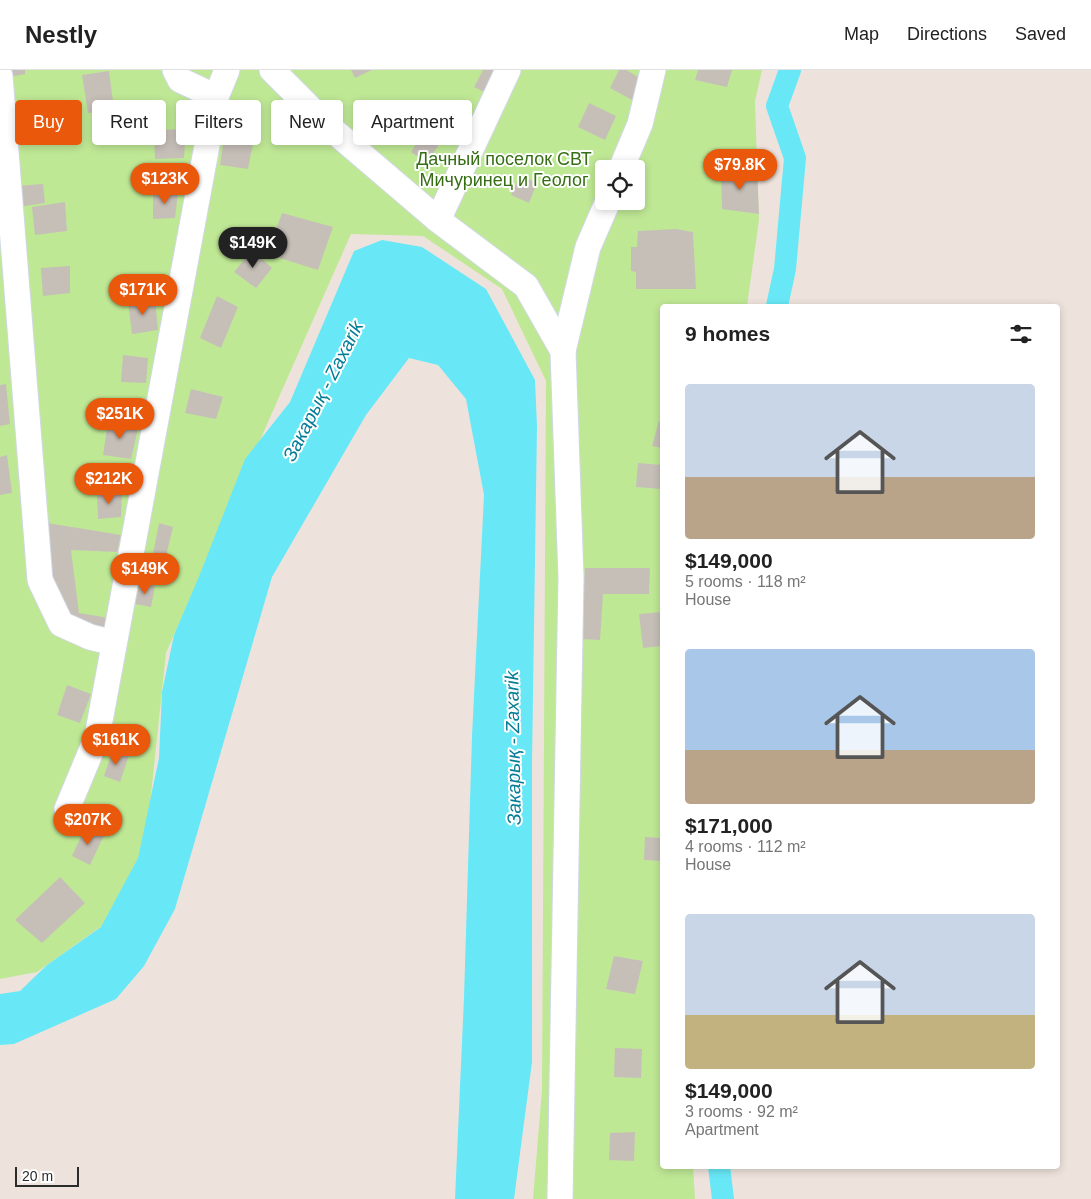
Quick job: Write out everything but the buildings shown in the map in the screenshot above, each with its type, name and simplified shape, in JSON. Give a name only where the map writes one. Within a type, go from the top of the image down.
[{"type":"street","points":[[175,70],[180,80],[216,96]]},
{"type":"street","points":[[67,809],[97,737],[216,96],[227,70]]},
{"type":"street","points":[[272,70],[328,126],[438,220],[526,286],[563,351]]},
{"type":"street","points":[[438,220],[508,70]]},
{"type":"street","points":[[625,160],[640,124],[653,70]]},
{"type":"street","points":[[0,76],[40,580],[61,624],[90,637],[114,643]]},
{"type":"street","points":[[560,1199],[571,577],[563,351],[588,247],[604,210]]},
{"type":"green space","name":"Дачный поселок СВТ Мичуринец и Геолог","points":[[0,70],[762,70],[755,101],[759,220],[747,304],[660,304],[660,1169],[693,1169],[695,1199],[533,1199],[542,1090],[546,381],[502,289],[423,236],[351,234],[166,653],[146,842],[106,923],[37,972],[0,979]]},
{"type":"water","name":"Закарық - Zaxarik","points":[[382,240],[422,247],[486,289],[535,380],[537,426],[532,762],[532,1062],[514,1199],[455,1199],[464,997],[472,736],[484,495],[466,399],[438,365],[409,358],[366,415],[272,577],[175,909],[144,966],[116,999],[14,1044],[0,1045],[0,994],[20,991],[47,965],[101,927],[138,858],[159,758],[162,692],[174,635],[245,459],[290,402],[354,251]]},
{"type":"waterway","points":[[777,304],[785,269],[795,158],[777,106],[790,70]]},
{"type":"waterway","points":[[719,1169],[723,1199]]}]
